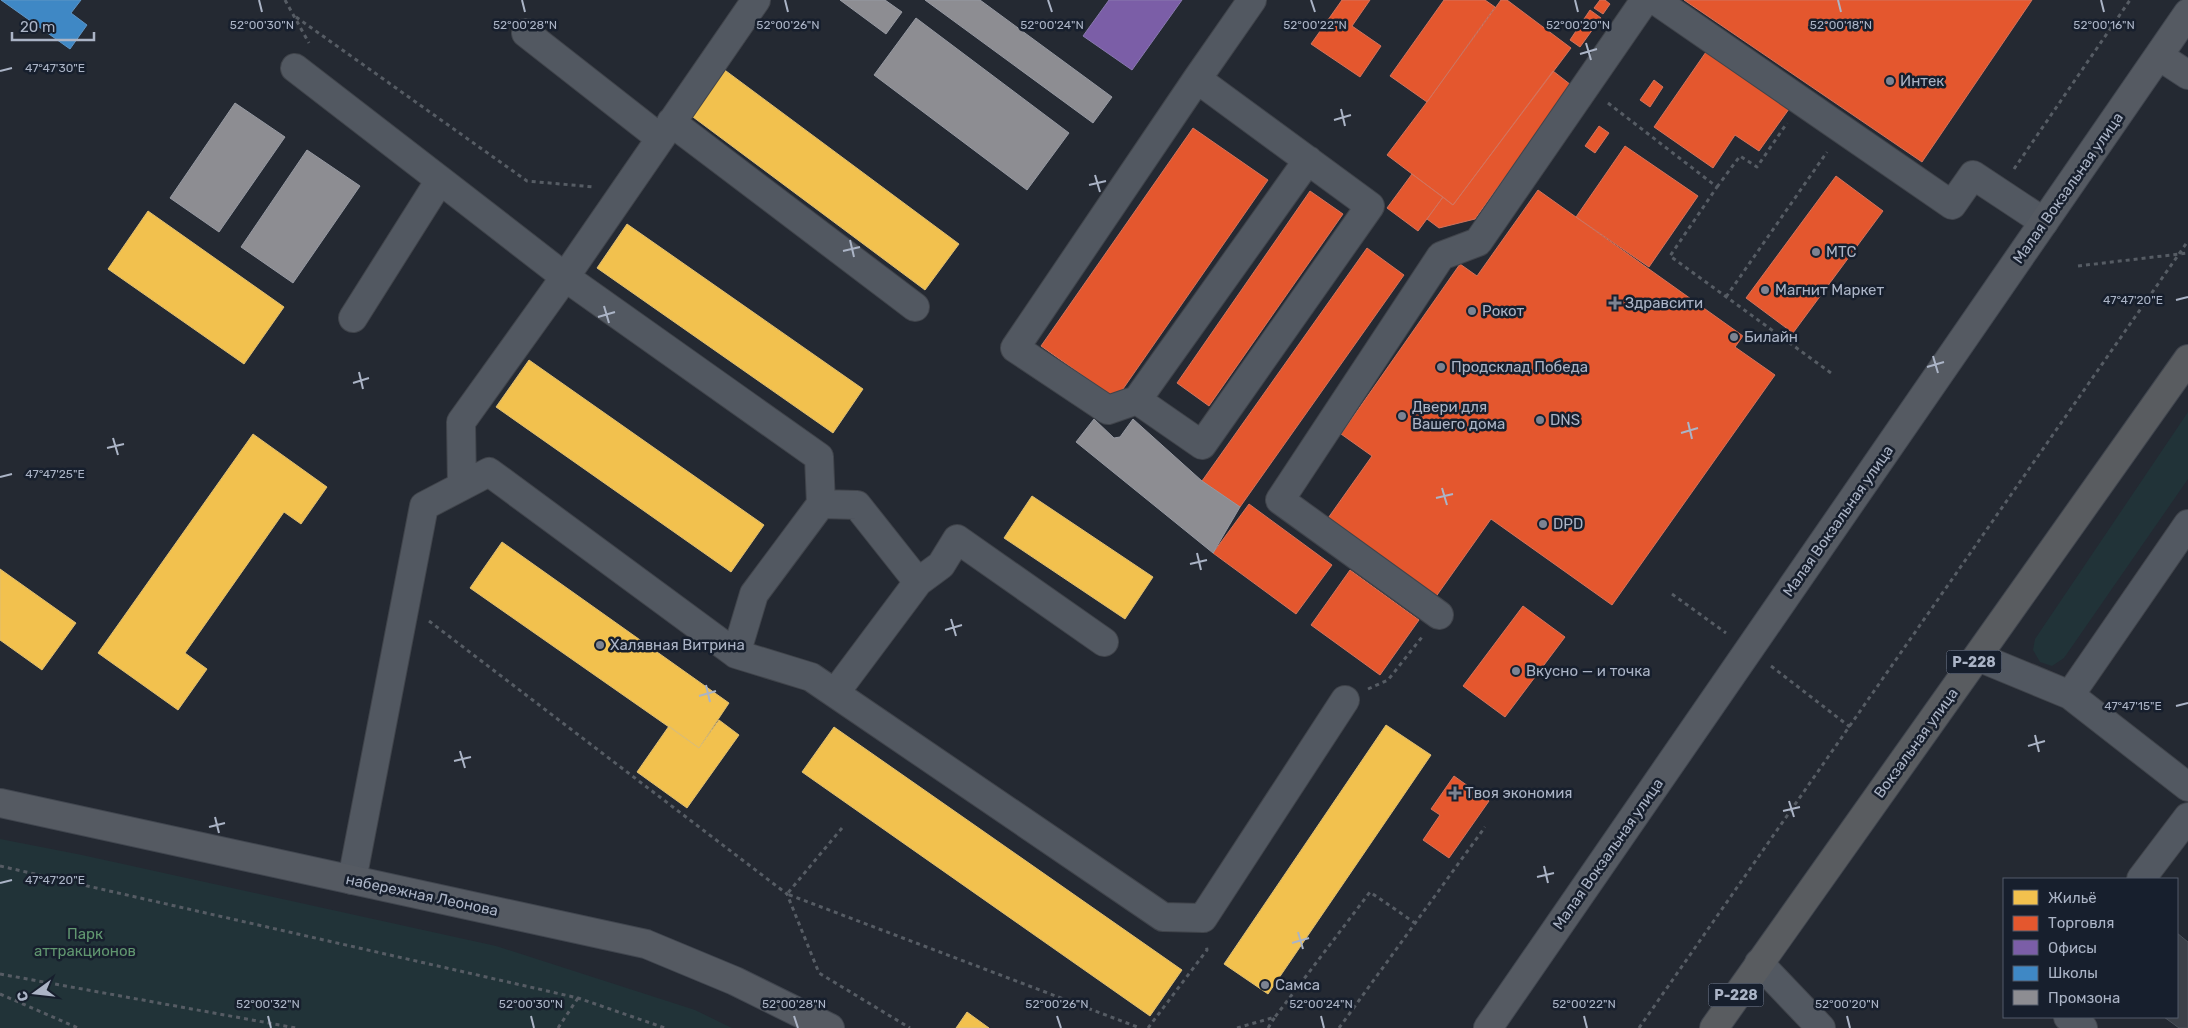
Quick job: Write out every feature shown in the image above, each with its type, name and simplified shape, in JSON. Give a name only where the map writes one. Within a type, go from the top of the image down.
[{"type":"highway","name":"Вокзальная улица","points":[[1714,1028],[2188,359]]},
{"type":"main road","name":"Малая Вокзальная улица","points":[[1488,1028],[2188,13]]},
{"type":"main road","points":[[2159,56],[2188,75]]},
{"type":"main road","name":"набережная Леонова","points":[[0,803],[646,944],[735,981],[830,1028]]},
{"type":"lane","points":[[462,486],[461,422],[565,277],[756,0]]},
{"type":"lane","points":[[1252,0],[1016,348],[1108,410],[1137,400],[1308,160]]},
{"type":"lane","points":[[1439,615],[1280,500],[1441,256],[1478,242],[1646,0]]},
{"type":"lane","points":[[1655,0],[1952,205],[1973,175],[2044,222]]},
{"type":"lane","points":[[526,33],[915,307]]},
{"type":"lane","points":[[295,68],[565,277],[819,457],[821,504],[754,594],[736,654]]},
{"type":"lane","points":[[1137,400],[1202,445],[1370,206],[1197,79]]},
{"type":"lane","points":[[353,318],[440,180]]},
{"type":"lane","points":[[352,880],[424,506],[488,472],[736,654],[811,677],[1163,917],[1203,918],[1345,700]]},
{"type":"lane","points":[[821,504],[857,505],[918,582]]},
{"type":"lane","points":[[2070,695],[2188,524]]},
{"type":"lane","points":[[835,693],[918,582],[941,565],[957,540],[1104,642]]},
{"type":"lane","points":[[1978,657],[2070,695],[2188,787]]},
{"type":"lane","points":[[2142,878],[2188,817]]},
{"type":"lane","points":[[1759,963],[1820,1028]]},
{"type":"lane","points":[[2069,1018],[2083,1028]]},
{"type":"path","points":[[1998,192],[2130,0]]},
{"type":"path","points":[[296,17],[527,181],[625,190]]},
{"type":"path","points":[[1586,86],[1717,187]]},
{"type":"path","points":[[1802,101],[1758,167],[1740,156],[1670,256],[1831,373]]},
{"type":"path","points":[[1726,297],[1843,129]]},
{"type":"path","points":[[1639,1028],[2188,241]]},
{"type":"path","points":[[2078,266],[2188,253]]},
{"type":"path","points":[[405,602],[787,894],[1140,1028]]},
{"type":"path","points":[[1345,700],[1388,680],[1439,615]]},
{"type":"path","points":[[1339,1028],[1485,827]]},
{"type":"path","points":[[787,894],[842,828]]},
{"type":"path","points":[[0,866],[578,998],[664,1028]]},
{"type":"path","points":[[1268,1028],[1370,892],[1415,923]]},
{"type":"path","points":[[787,894],[819,974],[910,1028]]},
{"type":"path","points":[[1148,1028],[1207,950],[1203,918]]},
{"type":"path","points":[[0,974],[296,1028]]},
{"type":"path","points":[[0,994],[78,1028]]},
{"type":"path","points":[[558,1028],[578,998]]},
{"type":"path","points":[[1237,1028],[1275,1017]]},
{"type":"green space","points":[[2188,412],[2188,479],[2064,658],[2052,666],[2040,662],[2033,650],[2035,639]]},
{"type":"green space","name":"Парк аттракционов","points":[[0,839],[82,855],[496,946],[695,1010],[732,1028],[0,1028]]},
{"type":"building: Жильё","points":[[722,68],[959,244],[925,290],[689,114]]},
{"type":"building: Жильё","points":[[148,211],[284,307],[244,364],[108,269]]},
{"type":"building: Жильё","points":[[627,224],[863,389],[833,433],[597,268]]},
{"type":"building: Жильё","points":[[529,360],[764,525],[731,572],[496,407]]},
{"type":"building: Жильё","points":[[253,434],[327,487],[301,524],[284,512],[185,653],[207,669],[178,710],[98,653]]},
{"type":"building: Жильё","points":[[1032,496],[1153,577],[1125,619],[1004,538]]},
{"type":"building: Жильё","points":[[502,542],[729,703],[699,748],[470,588]]},
{"type":"building: Жильё","points":[[0,569],[76,623],[42,670],[0,640]]},
{"type":"building: Жильё","points":[[719,720],[739,735],[687,808],[637,772],[669,726],[699,748]]},
{"type":"building: Жильё","points":[[1386,725],[1431,755],[1268,994],[1224,964]]},
{"type":"building: Жильё","points":[[834,727],[1182,970],[1150,1016],[802,772]]},
{"type":"building: Жильё","points":[[967,1012],[989,1028],[956,1028]]},
{"type":"building: Торговля","points":[[1342,0],[1370,0],[1352,26],[1381,46],[1360,77],[1311,44]]},
{"type":"building: Торговля","points":[[1444,0],[1485,0],[1495,7],[1427,102],[1390,76]]},
{"type":"building: Торговля","points":[[1501,0],[1507,0],[1571,48],[1453,205],[1387,155]]},
{"type":"building: Торговля","points":[[1600,0],[1605,0],[1610,4],[1603,14],[1594,8]]},
{"type":"building: Торговля","name":"Интек","points":[[1684,0],[2032,0],[1922,162]]},
{"type":"building: Торговля","points":[[1590,10],[1601,18],[1593,29],[1582,22]]},
{"type":"building: Торговля","points":[[1582,22],[1593,29],[1580,47],[1570,40]]},
{"type":"building: Торговля","points":[[1706,52],[1789,109],[1759,151],[1735,135],[1713,168],[1654,127]]},
{"type":"building: Торговля","points":[[1553,71],[1571,85],[1475,219],[1439,228],[1427,219],[1443,197],[1453,205]]},
{"type":"building: Торговля","points":[[1654,80],[1663,87],[1650,107],[1640,100]]},
{"type":"building: Торговля","points":[[1599,126],[1609,133],[1595,153],[1585,146]]},
{"type":"building: Торговля","points":[[1193,128],[1268,180],[1116,399],[1041,346]]},
{"type":"building: Торговля","points":[[1625,146],[1698,196],[1649,267],[1576,217]]},
{"type":"building: Торговля","points":[[1412,174],[1443,197],[1418,231],[1387,208]]},
{"type":"building: Торговля","points":[[1836,176],[1883,211],[1793,333],[1746,298]]},
{"type":"building: Торговля","points":[[1538,190],[1743,336],[1735,347],[1775,375],[1612,605],[1491,519],[1435,598],[1326,521],[1372,456],[1341,434],[1460,264],[1477,276]]},
{"type":"building: Торговля","points":[[1310,191],[1343,214],[1209,406],[1177,383]]},
{"type":"building: Торговля","points":[[1367,248],[1404,275],[1240,507],[1202,481]]},
{"type":"building: Торговля","points":[[1249,504],[1332,565],[1296,614],[1213,553]]},
{"type":"building: Торговля","points":[[1350,570],[1419,620],[1380,675],[1311,625]]},
{"type":"building: Торговля","points":[[1523,606],[1565,637],[1505,717],[1463,686]]},
{"type":"building: Торговля","points":[[1454,776],[1489,801],[1449,858],[1423,840],[1440,815],[1431,809]]},
{"type":"building: Офисы","points":[[1109,0],[1182,0],[1132,70],[1083,36]]},
{"type":"building: Школы","points":[[1,0],[81,0],[71,13],[87,25],[70,49]]},
{"type":"building: Промзона","points":[[840,0],[885,0],[902,12],[886,34]]},
{"type":"building: Промзона","points":[[925,0],[980,0],[1112,97],[1093,123]]},
{"type":"building: Промзона","points":[[916,18],[1069,133],[1027,190],[874,75]]},
{"type":"building: Промзона","points":[[235,103],[285,137],[219,232],[170,198]]},
{"type":"building: Промзона","points":[[307,150],[360,186],[293,283],[241,247]]},
{"type":"building: Промзона","points":[[1094,419],[1114,438],[1120,437],[1133,419],[1202,481],[1240,507],[1213,553],[1076,442]]},
{"type":"building: Прочее","points":[[2178,934],[2188,942],[2188,1028],[2179,1028],[2165,1018],[2178,1018]]},
{"type":"place","name":"Интек","points":[[1890,81]]},
{"type":"place","name":"МТС","points":[[1816,252]]},
{"type":"place","name":"Магнит Маркет","points":[[1765,290]]},
{"type":"place","name":"Здравсити","points":[[1615,303]]},
{"type":"place","name":"Рокот","points":[[1472,311]]},
{"type":"place","name":"Билайн","points":[[1734,337]]},
{"type":"place","name":"Продсклад Победа","points":[[1441,367]]},
{"type":"place","name":"Двери для Вашего дома","points":[[1402,416]]},
{"type":"place","name":"DNS","points":[[1540,420]]},
{"type":"place","name":"DPD","points":[[1543,524]]},
{"type":"place","name":"Халявная Витрина","points":[[600,645]]},
{"type":"place","name":"Вкусно — и точка","points":[[1516,671]]},
{"type":"place","name":"Твоя экономия","points":[[1455,793]]},
{"type":"place","name":"Самса","points":[[1265,985]]}]
